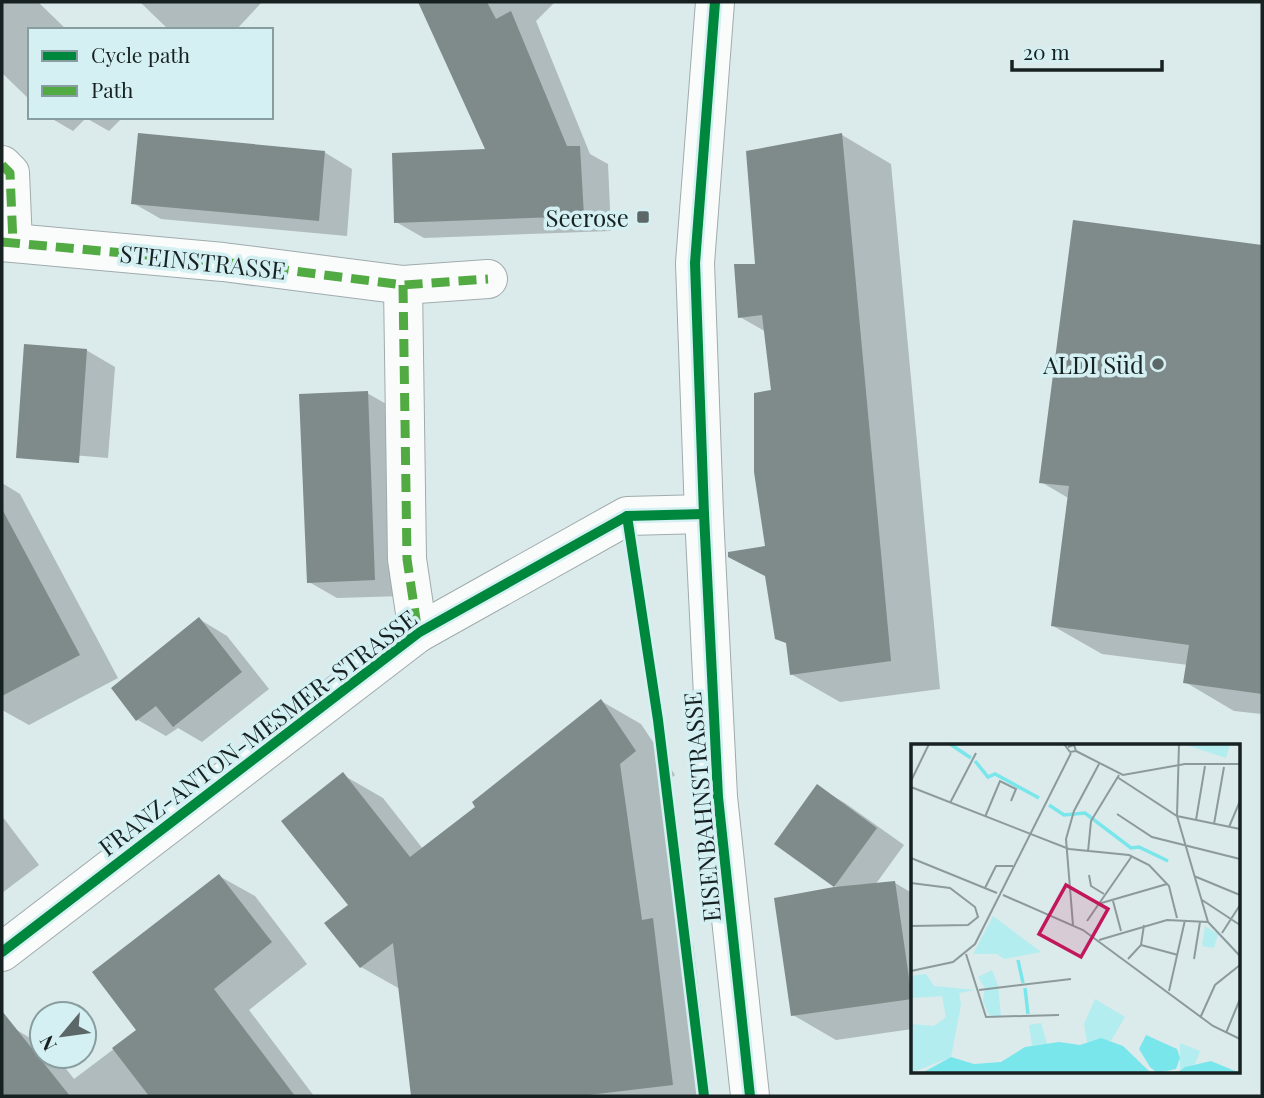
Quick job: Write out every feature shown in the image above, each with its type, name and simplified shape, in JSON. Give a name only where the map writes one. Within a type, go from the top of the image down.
[{"type":"street","name":"EISENBAHNSTRASSE","points":[[715,2],[695,263],[718,797],[750,1096]]},
{"type":"street","points":[[2,166],[10,173],[7,242]]},
{"type":"street","name":"STEINSTRASSE","points":[[7,242],[223,262],[403,285],[488,279]]},
{"type":"street","points":[[403,285],[407,559],[418,633]]},
{"type":"street","name":"FRANZ-ANTON-MESMER-STRASSE","points":[[2,952],[418,633],[627,516],[704,514]]},
{"type":"building","points":[[418,2],[487,2],[496,19],[511,11],[567,146],[580,146],[584,216],[394,223],[392,153],[485,149]]},
{"type":"building","points":[[138,133],[325,151],[319,221],[131,204]]},
{"type":"building","points":[[842,133],[891,661],[790,675],[786,643],[775,639],[765,576],[728,557],[728,552],[765,546],[754,472],[754,393],[771,390],[762,315],[738,318],[734,264],[755,264],[746,151]]},
{"type":"building","name":"ALDI Süd","points":[[1073,220],[1262,245],[1262,694],[1183,683],[1189,645],[1051,626],[1069,486],[1039,483]]},
{"type":"building","points":[[24,344],[87,349],[79,463],[16,458]]},
{"type":"building","points":[[368,391],[375,580],[307,583],[299,394]]},
{"type":"building","points":[[2,509],[80,655],[2,696]]},
{"type":"building","points":[[199,617],[242,672],[173,727],[156,706],[136,721],[111,688]]},
{"type":"building","points":[[601,699],[636,751],[620,764],[642,920],[653,918],[673,1085],[580,1096],[411,1096],[393,943],[360,968],[324,923],[348,905],[281,821],[343,772],[410,857],[475,807],[472,802]]},
{"type":"building","points":[[817,784],[877,828],[834,887],[774,844]]},
{"type":"building","points":[[219,874],[272,942],[214,989],[295,1096],[149,1096],[112,1048],[136,1030],[92,972]]},
{"type":"building","points":[[895,881],[911,999],[791,1016],[774,898],[834,887]]},
{"type":"building","points":[[2,1011],[28,1044],[28,1070],[49,1070],[70,1096],[2,1096]]},
{"type":"marked path","points":[[2,165],[10,173],[13,243]]},
{"type":"marked path","points":[[2,242],[223,262],[403,285],[488,279]]},
{"type":"marked path","points":[[403,285],[407,559],[418,633]]},
{"type":"cycle path","points":[[715,2],[695,263],[718,797],[750,1096]]},
{"type":"cycle path","points":[[2,952],[418,633],[627,516],[704,514]]},
{"type":"cycle path","points":[[627,516],[658,720],[704,1096]]},
{"type":"place","name":"Seerose","points":[[643,217]]},
{"type":"place","name":"ALDI Süd","points":[[1158,364]]}]
